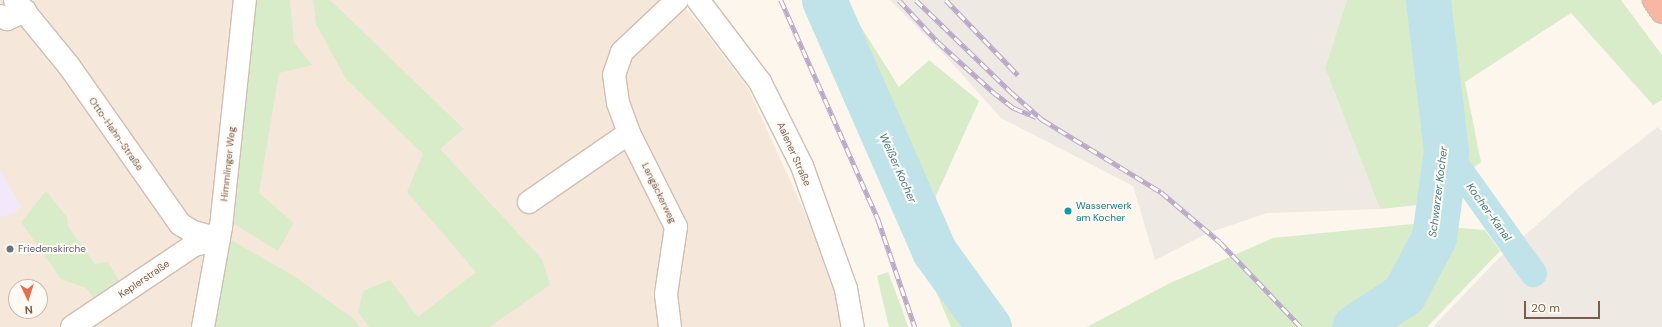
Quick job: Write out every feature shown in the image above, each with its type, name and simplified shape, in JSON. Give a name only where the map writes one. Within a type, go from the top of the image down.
[{"type":"highway","points":[[1654,0],[1662,12]]},
{"type":"street","name":"Himmlinger Weg","points":[[203,327],[219,239],[245,0]]},
{"type":"street","name":"Langäckerweg","points":[[670,327],[666,294],[676,227],[630,133],[618,103],[614,75],[622,52],[677,0]]},
{"type":"street","name":"Aalener Straße","points":[[698,0],[760,82],[802,166],[846,289],[853,327]]},
{"type":"street","name":"Otto-Hahn-Straße","points":[[0,16],[7,19],[20,6],[69,66],[180,224],[192,232],[219,239]]},
{"type":"street","points":[[529,202],[630,133]]},
{"type":"street","name":"Keplerstraße","points":[[72,327],[194,245],[219,239]]},
{"type":"shaded area","points":[[0,0],[678,0],[699,24],[748,88],[841,292],[847,327],[0,327]]},
{"type":"shaded area","points":[[890,0],[1347,0],[1325,68],[1380,209],[1267,213],[1208,233],[1155,260],[1133,186],[1001,118],[942,52]]},
{"type":"shaded area","points":[[1658,127],[1662,132],[1662,327],[1433,327],[1498,259],[1582,185]]},
{"type":"shaded area","points":[[0,170],[21,206],[14,213],[0,217]]},
{"type":"green space","points":[[257,0],[290,0],[294,42],[312,65],[279,73],[259,193],[294,223],[278,251],[234,224]]},
{"type":"green space","points":[[313,0],[330,0],[464,129],[440,149],[542,259],[550,285],[489,327],[369,327],[358,312],[363,291],[390,280],[418,317],[476,272],[407,192],[423,154],[346,79],[316,24]]},
{"type":"green space","points":[[809,0],[844,0],[899,87],[929,60],[979,101],[926,218],[982,327],[951,327],[884,168],[887,160],[851,71],[826,33]]},
{"type":"green space","points":[[1347,0],[1621,0],[1662,55],[1662,100],[1653,105],[1571,13],[1465,82],[1481,162],[1427,204],[1380,209],[1325,68]]},
{"type":"green space","points":[[46,191],[67,217],[68,226],[95,264],[108,262],[121,284],[97,302],[86,288],[61,279],[21,222]]},
{"type":"green space","points":[[1413,224],[1485,230],[1500,251],[1427,327],[1087,327],[1168,284],[1273,238]]},
{"type":"green space","points":[[231,240],[294,276],[354,319],[360,327],[213,327]]},
{"type":"green space","points":[[888,272],[908,327],[889,327],[877,276]]},
{"type":"waterway","name":"Weißer Kocher","points":[[824,0],[934,251],[989,327]]},
{"type":"waterway","name":"Schwarzer Kocher","points":[[1354,327],[1404,294],[1434,237],[1446,151],[1428,0]]},
{"type":"waterway","name":"Kocher-Kanal","points":[[1446,151],[1533,273]]},
{"type":"railway","points":[[781,0],[878,219],[915,327]]},
{"type":"railway","points":[[899,0],[938,42],[992,91],[1014,108],[1036,117]]},
{"type":"railway","points":[[916,0],[1011,92],[1043,120],[1161,192],[1220,242],[1301,327]]},
{"type":"railway","points":[[946,0],[1018,75]]},
{"type":"place","name":"Wasserwerk am Kocher","points":[[1068,211]]},
{"type":"place","name":"Friedenskirche","points":[[10,249]]}]
